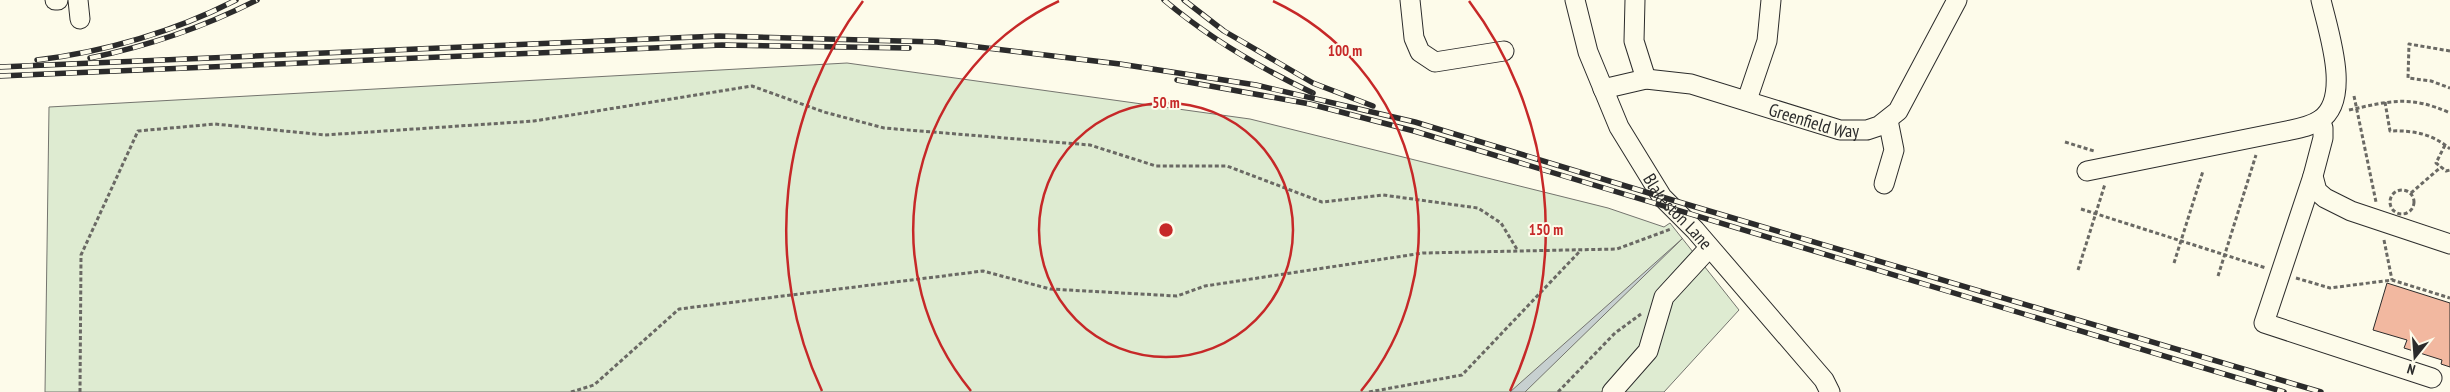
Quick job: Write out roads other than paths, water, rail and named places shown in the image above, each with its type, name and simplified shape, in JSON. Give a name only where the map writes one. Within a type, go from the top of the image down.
[{"type":"street","points":[[78,0],[80,19]]},
{"type":"street","points":[[1410,0],[1414,38],[1420,52],[1435,62],[1504,51]]},
{"type":"street","name":"Blakeston Lane","points":[[1575,0],[1588,52],[1619,127],[1662,197],[1688,223],[1824,380],[1830,392]]},
{"type":"street","points":[[1635,0],[1634,41],[1646,79]]},
{"type":"street","points":[[1747,100],[1767,41],[1771,0]]},
{"type":"street","name":"Greenfield Way","points":[[1603,89],[1646,79],[1691,84],[1840,130],[1867,130],[1888,120],[1898,110],[1957,0]]},
{"type":"street","points":[[2088,171],[2291,130],[2320,120],[2334,104],[2337,89],[2336,71],[2321,0]]},
{"type":"street","points":[[1884,184],[1894,150],[1888,120]]},
{"type":"street","points":[[2320,120],[2324,138],[2264,323],[2432,378]]},
{"type":"street","points":[[2312,176],[2317,190],[2335,205],[2450,244]]},
{"type":"street","points":[[1612,392],[1648,351],[1664,297],[1709,248]]},
{"type":"railway","points":[[37,60],[88,52],[140,39],[189,21],[236,0]]},
{"type":"railway","points":[[90,58],[134,48],[176,35],[217,19],[257,0]]},
{"type":"railway","points":[[1164,0],[1217,40],[1313,93]]},
{"type":"railway","points":[[1184,0],[1224,31],[1313,83],[1373,106]]},
{"type":"railway","points":[[0,67],[719,36],[937,42],[1120,64],[1256,85],[1415,122],[2321,392]]},
{"type":"railway","points":[[0,76],[722,45],[909,48]]},
{"type":"railway","points":[[1177,80],[1310,104],[1414,131],[2284,392]]}]
